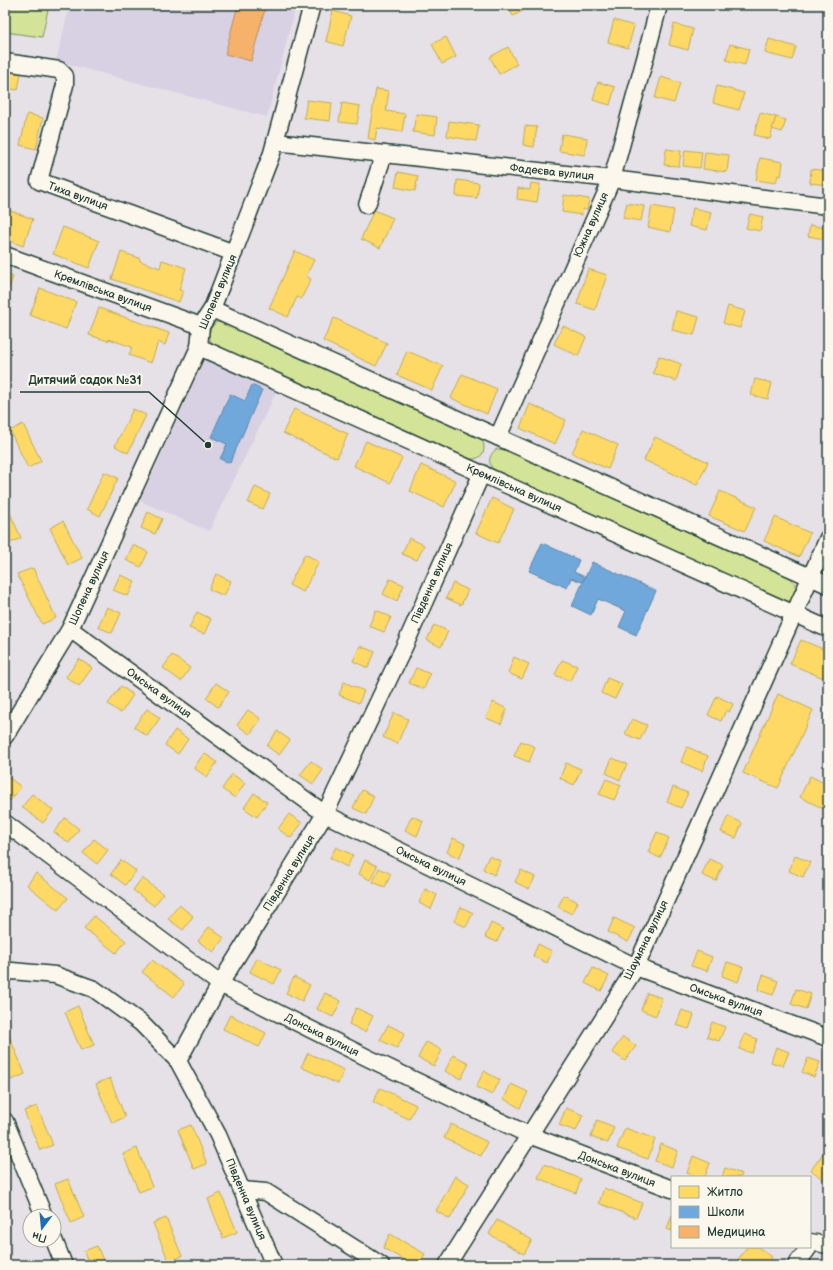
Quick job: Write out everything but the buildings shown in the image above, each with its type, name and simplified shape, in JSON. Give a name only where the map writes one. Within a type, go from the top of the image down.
[{"type":"street","name":"Шопена вулиця","points":[[5,736],[70,629],[200,347],[201,326],[212,309],[272,153],[312,5]]},
{"type":"street","name":"Южна вулиця","points":[[498,437],[612,179],[659,5]]},
{"type":"street","name":"Тиха вулиця","points":[[5,62],[59,70],[65,76],[65,85],[39,181],[234,253]]},
{"type":"street","name":"Фадеєва вулиця","points":[[275,142],[612,179],[828,206]]},
{"type":"street","points":[[367,205],[384,154]]},
{"type":"street","name":"Кремлівська вулиця","points":[[5,255],[201,326]]},
{"type":"street","points":[[212,309],[828,585]]},
{"type":"street","name":"Кремлівська вулиця","points":[[200,347],[828,629]]},
{"type":"street","name":"Південна вулиця","points":[[274,1265],[218,1135],[178,1061],[220,984],[326,814],[482,473]]},
{"type":"street","points":[[810,577],[828,538]]},
{"type":"street","name":"Шаумяна вулиця","points":[[447,1265],[636,967],[810,577]]},
{"type":"street","name":"Омська вулиця","points":[[70,629],[326,814],[636,967],[828,1038]]},
{"type":"street","name":"Донська вулиця","points":[[5,823],[220,984],[368,1058],[529,1135],[671,1189]]},
{"type":"street","points":[[5,973],[12,972],[55,975],[94,989],[141,1023],[178,1061]]},
{"type":"street","points":[[5,1121],[41,1208]]},
{"type":"street","points":[[242,1190],[266,1192],[381,1265]]},
{"type":"street","points":[[796,1265],[817,1243]]},
{"type":"street","points":[[57,1248],[64,1265]]},
{"type":"shaded area","points":[[70,5],[296,5],[267,117],[56,61]]},
{"type":"shaded area","points":[[205,358],[277,390],[209,531],[140,501]]},
{"type":"green space","points":[[5,5],[49,5],[42,37],[5,32]]},
{"type":"green space","points":[[217,322],[221,322],[481,437],[484,445],[483,452],[478,458],[470,459],[214,345],[209,336],[210,330]]},
{"type":"green space","points":[[497,449],[506,450],[790,578],[795,584],[795,594],[788,602],[494,470],[490,464],[490,459],[492,453]]},
{"type":"place","name":"Дитячий садок №31","points":[[208,445]]}]
